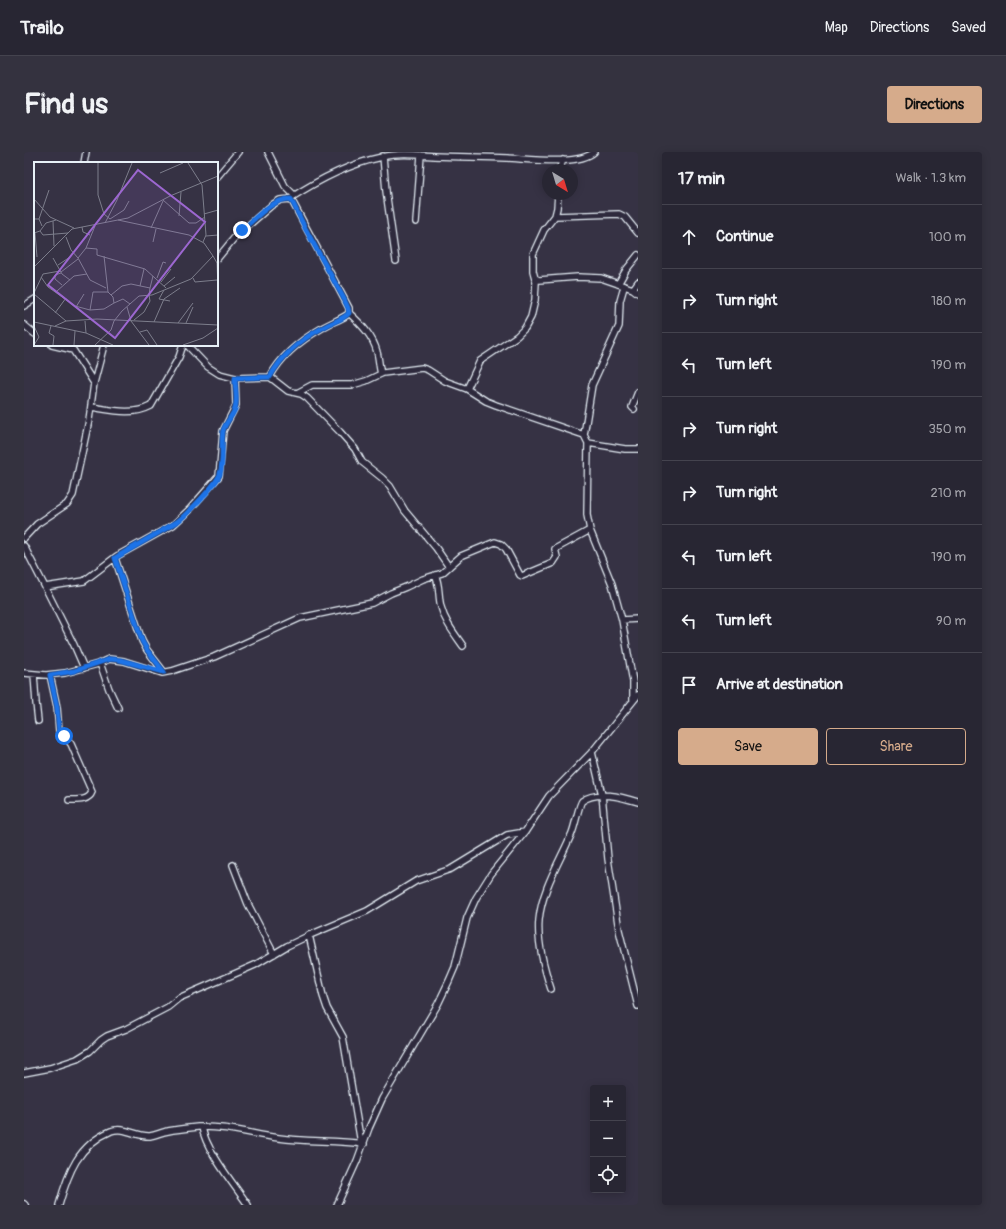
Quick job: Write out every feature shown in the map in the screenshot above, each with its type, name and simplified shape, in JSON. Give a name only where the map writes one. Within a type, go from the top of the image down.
[{"type":"street","points":[[84,162],[86,152]]},
{"type":"street","points":[[218,176],[238,152]]},
{"type":"street","points":[[268,152],[305,228],[330,272],[349,313],[364,327],[373,341],[378,354],[381,374]]},
{"type":"street","points":[[218,258],[235,237],[272,205],[280,200],[291,197],[327,176],[367,160],[383,156],[478,154],[563,160],[588,156],[594,152]]},
{"type":"street","points":[[416,222],[421,155]]},
{"type":"street","points":[[383,156],[386,191],[396,261]]},
{"type":"street","points":[[561,164],[563,160]]},
{"type":"street","points":[[467,389],[480,361],[512,340],[521,332],[531,317],[536,282],[533,266],[533,254],[544,230],[555,216],[558,200]]},
{"type":"street","points":[[555,216],[619,214],[625,217],[638,233]]},
{"type":"street","points":[[618,284],[626,270],[638,255]]},
{"type":"street","points":[[535,278],[539,280],[593,277],[601,278],[636,291],[638,282]]},
{"type":"street","points":[[624,287],[620,301],[619,326],[592,385],[584,436],[588,443],[587,515],[590,530],[612,584],[622,620],[633,682],[633,701]]},
{"type":"street","points":[[24,306],[34,299]]},
{"type":"street","points":[[270,377],[279,363],[294,348],[316,331],[343,318],[349,313]]},
{"type":"street","points":[[24,325],[34,333]]},
{"type":"street","points":[[56,346],[72,350],[94,383]]},
{"type":"street","points":[[24,538],[37,524],[71,500],[91,407],[94,383],[104,346]]},
{"type":"street","points":[[91,407],[129,412],[151,406],[179,357],[183,346]]},
{"type":"street","points":[[189,346],[211,370],[223,376],[235,378],[270,377],[288,391],[297,393],[307,398],[354,450],[360,460],[387,483],[405,511],[436,548],[449,567]]},
{"type":"street","points":[[297,393],[312,385],[352,385],[366,381],[381,374],[422,368],[446,381],[467,389],[486,401],[584,436]]},
{"type":"street","points":[[45,587],[82,582],[115,558],[177,522],[185,515],[218,478],[223,431],[234,412],[236,405],[235,378]]},
{"type":"street","points":[[634,409],[632,407],[632,403],[638,392]]},
{"type":"street","points":[[588,443],[625,450],[638,449]]},
{"type":"street","points":[[24,673],[50,675],[65,673],[107,660],[116,659],[164,672],[194,665],[300,618],[372,603],[391,593],[442,573],[461,556],[495,542],[499,543],[506,549],[518,573],[521,576],[524,576],[553,563],[556,557],[555,549],[590,530]]},
{"type":"street","points":[[24,546],[84,668]]},
{"type":"street","points":[[115,558],[142,641],[164,672]]},
{"type":"street","points":[[435,575],[443,612],[450,629],[463,646]]},
{"type":"street","points":[[622,620],[638,619]]},
{"type":"street","points":[[100,663],[109,689],[118,708]]},
{"type":"street","points":[[34,674],[38,721]]},
{"type":"street","points":[[50,675],[57,707],[59,731],[71,744],[92,792],[91,796],[87,798],[69,800]]},
{"type":"street","points":[[337,1205],[353,1172],[362,1144],[382,1099],[450,982],[467,918],[483,885],[525,832],[549,796],[592,752],[638,695]]},
{"type":"street","points":[[592,752],[602,795],[608,859],[619,930],[638,1006]]},
{"type":"street","points":[[551,989],[543,958],[539,932],[539,920],[544,899],[575,826],[580,804],[585,800],[602,795],[638,802]]},
{"type":"street","points":[[24,1073],[50,1068],[77,1059],[90,1051],[107,1036],[126,1029],[168,1007],[179,998],[246,969],[309,935],[374,908],[416,881],[451,869],[507,835],[525,832]]},
{"type":"street","points":[[233,865],[248,904],[274,954]]},
{"type":"street","points":[[309,935],[323,996],[343,1037],[362,1144]]},
{"type":"street","points":[[59,1205],[67,1178],[76,1160],[85,1150],[106,1134],[116,1130],[150,1136],[172,1130],[202,1127],[225,1128],[286,1139],[362,1144]]},
{"type":"street","points":[[202,1127],[205,1138],[218,1161],[248,1205]]},
{"type":"route","points":[[64,736],[60,735],[58,728],[57,707],[50,675],[79,670],[110,659],[120,660],[162,673],[164,672],[142,641],[115,558],[177,522],[218,478],[223,431],[234,412],[236,405],[235,378],[270,377],[274,369],[294,348],[316,331],[343,318],[349,313],[344,299],[300,220],[291,199],[284,199],[275,202],[242,230]]}]
